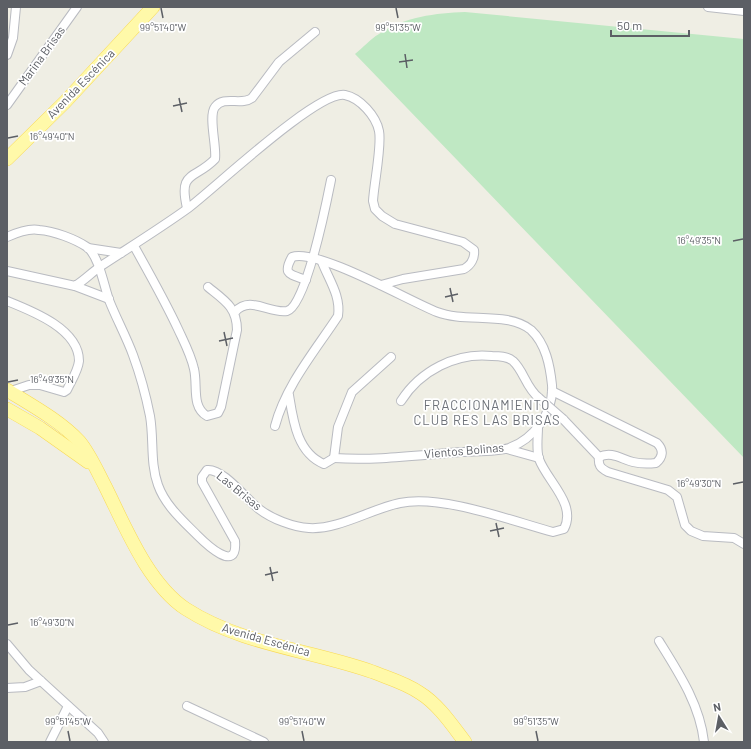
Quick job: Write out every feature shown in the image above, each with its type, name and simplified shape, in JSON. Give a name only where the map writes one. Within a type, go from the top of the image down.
[{"type":"main road","name":"Avenida Escénica","points":[[7,159],[65,102],[153,7]]},
{"type":"main road","name":"Avenida Escénica","points":[[8,391],[65,428],[79,442],[96,468],[146,564],[166,592],[186,608],[221,628],[260,641],[341,661],[393,679],[420,693],[448,720],[465,742]]},
{"type":"main road","name":"Avenida Escénica","points":[[7,409],[40,428],[96,468]]},
{"type":"street","points":[[7,55],[13,38],[16,7]]},
{"type":"street","name":"Marina Brisas","points":[[7,105],[77,7]]},
{"type":"street","points":[[708,7],[744,11]]},
{"type":"street","points":[[187,208],[184,190],[186,182],[190,176],[216,159],[217,152],[212,115],[214,108],[220,102],[248,102],[279,62],[316,32]]},
{"type":"street","points":[[75,286],[99,267],[134,246],[187,208],[260,147],[289,125],[336,95],[346,95],[358,102],[370,113],[379,131],[373,200],[375,209],[382,216],[395,224],[463,242],[474,250],[473,261],[464,269],[403,279],[380,285]]},
{"type":"street","points":[[235,312],[240,307],[250,304],[288,311],[297,302],[313,258],[332,180]]},
{"type":"street","points":[[7,237],[18,232],[38,229],[67,238],[88,248],[121,253]]},
{"type":"street","points":[[134,246],[166,303],[191,356],[198,406],[202,413],[207,416],[218,413],[221,407],[237,330],[235,312],[230,305],[208,287]]},
{"type":"street","name":"Las Brisas","points":[[88,248],[99,267],[109,299],[133,356],[150,417],[154,469],[158,485],[165,500],[177,515],[213,551],[221,555],[228,556],[232,554],[235,549],[235,541],[202,482],[202,477],[207,470],[212,470],[223,476],[260,509],[274,517],[289,524],[310,528],[330,526],[400,503],[434,502],[491,515],[553,532],[559,532],[564,529],[568,515],[564,503],[539,458],[538,427]]},
{"type":"street","name":"Vientos Bolinas","points":[[288,395],[294,422],[309,456],[324,464],[334,458],[388,457],[507,449],[525,439],[538,427],[549,407],[552,391],[551,370],[545,351],[530,330],[517,323],[494,318],[461,318],[439,313],[366,278],[313,258],[298,255],[292,257],[287,266],[287,270],[290,274],[306,280]]},
{"type":"street","points":[[275,426],[300,371],[338,316],[338,297],[322,262]]},
{"type":"street","points":[[7,270],[75,286],[109,299]]},
{"type":"street","points":[[7,301],[55,324],[66,334],[76,349],[79,361],[78,368],[64,392],[40,385],[29,385],[8,391]]},
{"type":"street","points":[[401,402],[408,390],[420,378],[438,367],[462,358],[484,355],[503,357],[512,360],[532,392],[563,419],[599,457]]},
{"type":"street","points":[[334,458],[338,427],[352,392],[391,357]]},
{"type":"street","points":[[552,391],[657,443],[662,447],[663,452],[661,459],[656,463],[648,464],[633,462],[610,454],[599,457]]},
{"type":"street","points":[[507,449],[539,458]]},
{"type":"street","points":[[599,457],[598,464],[601,468],[608,472],[668,490],[677,498],[685,525],[691,531],[703,536],[734,538],[744,544]]},
{"type":"street","points":[[659,641],[683,680],[696,708],[704,742]]},
{"type":"street","points":[[7,644],[29,670],[98,733],[104,742]]},
{"type":"street","points":[[7,688],[25,687],[41,681]]},
{"type":"street","points":[[50,742],[68,706]]},
{"type":"street","points":[[187,706],[264,742]]},
{"type":"green space","points":[[465,12],[744,39],[744,458],[355,54],[376,36],[399,24],[420,17],[443,13]]},
{"type":"district","name":"FRACCIONAMIENTO CLUB RES LAS BRISAS","points":[[487,412]]}]
